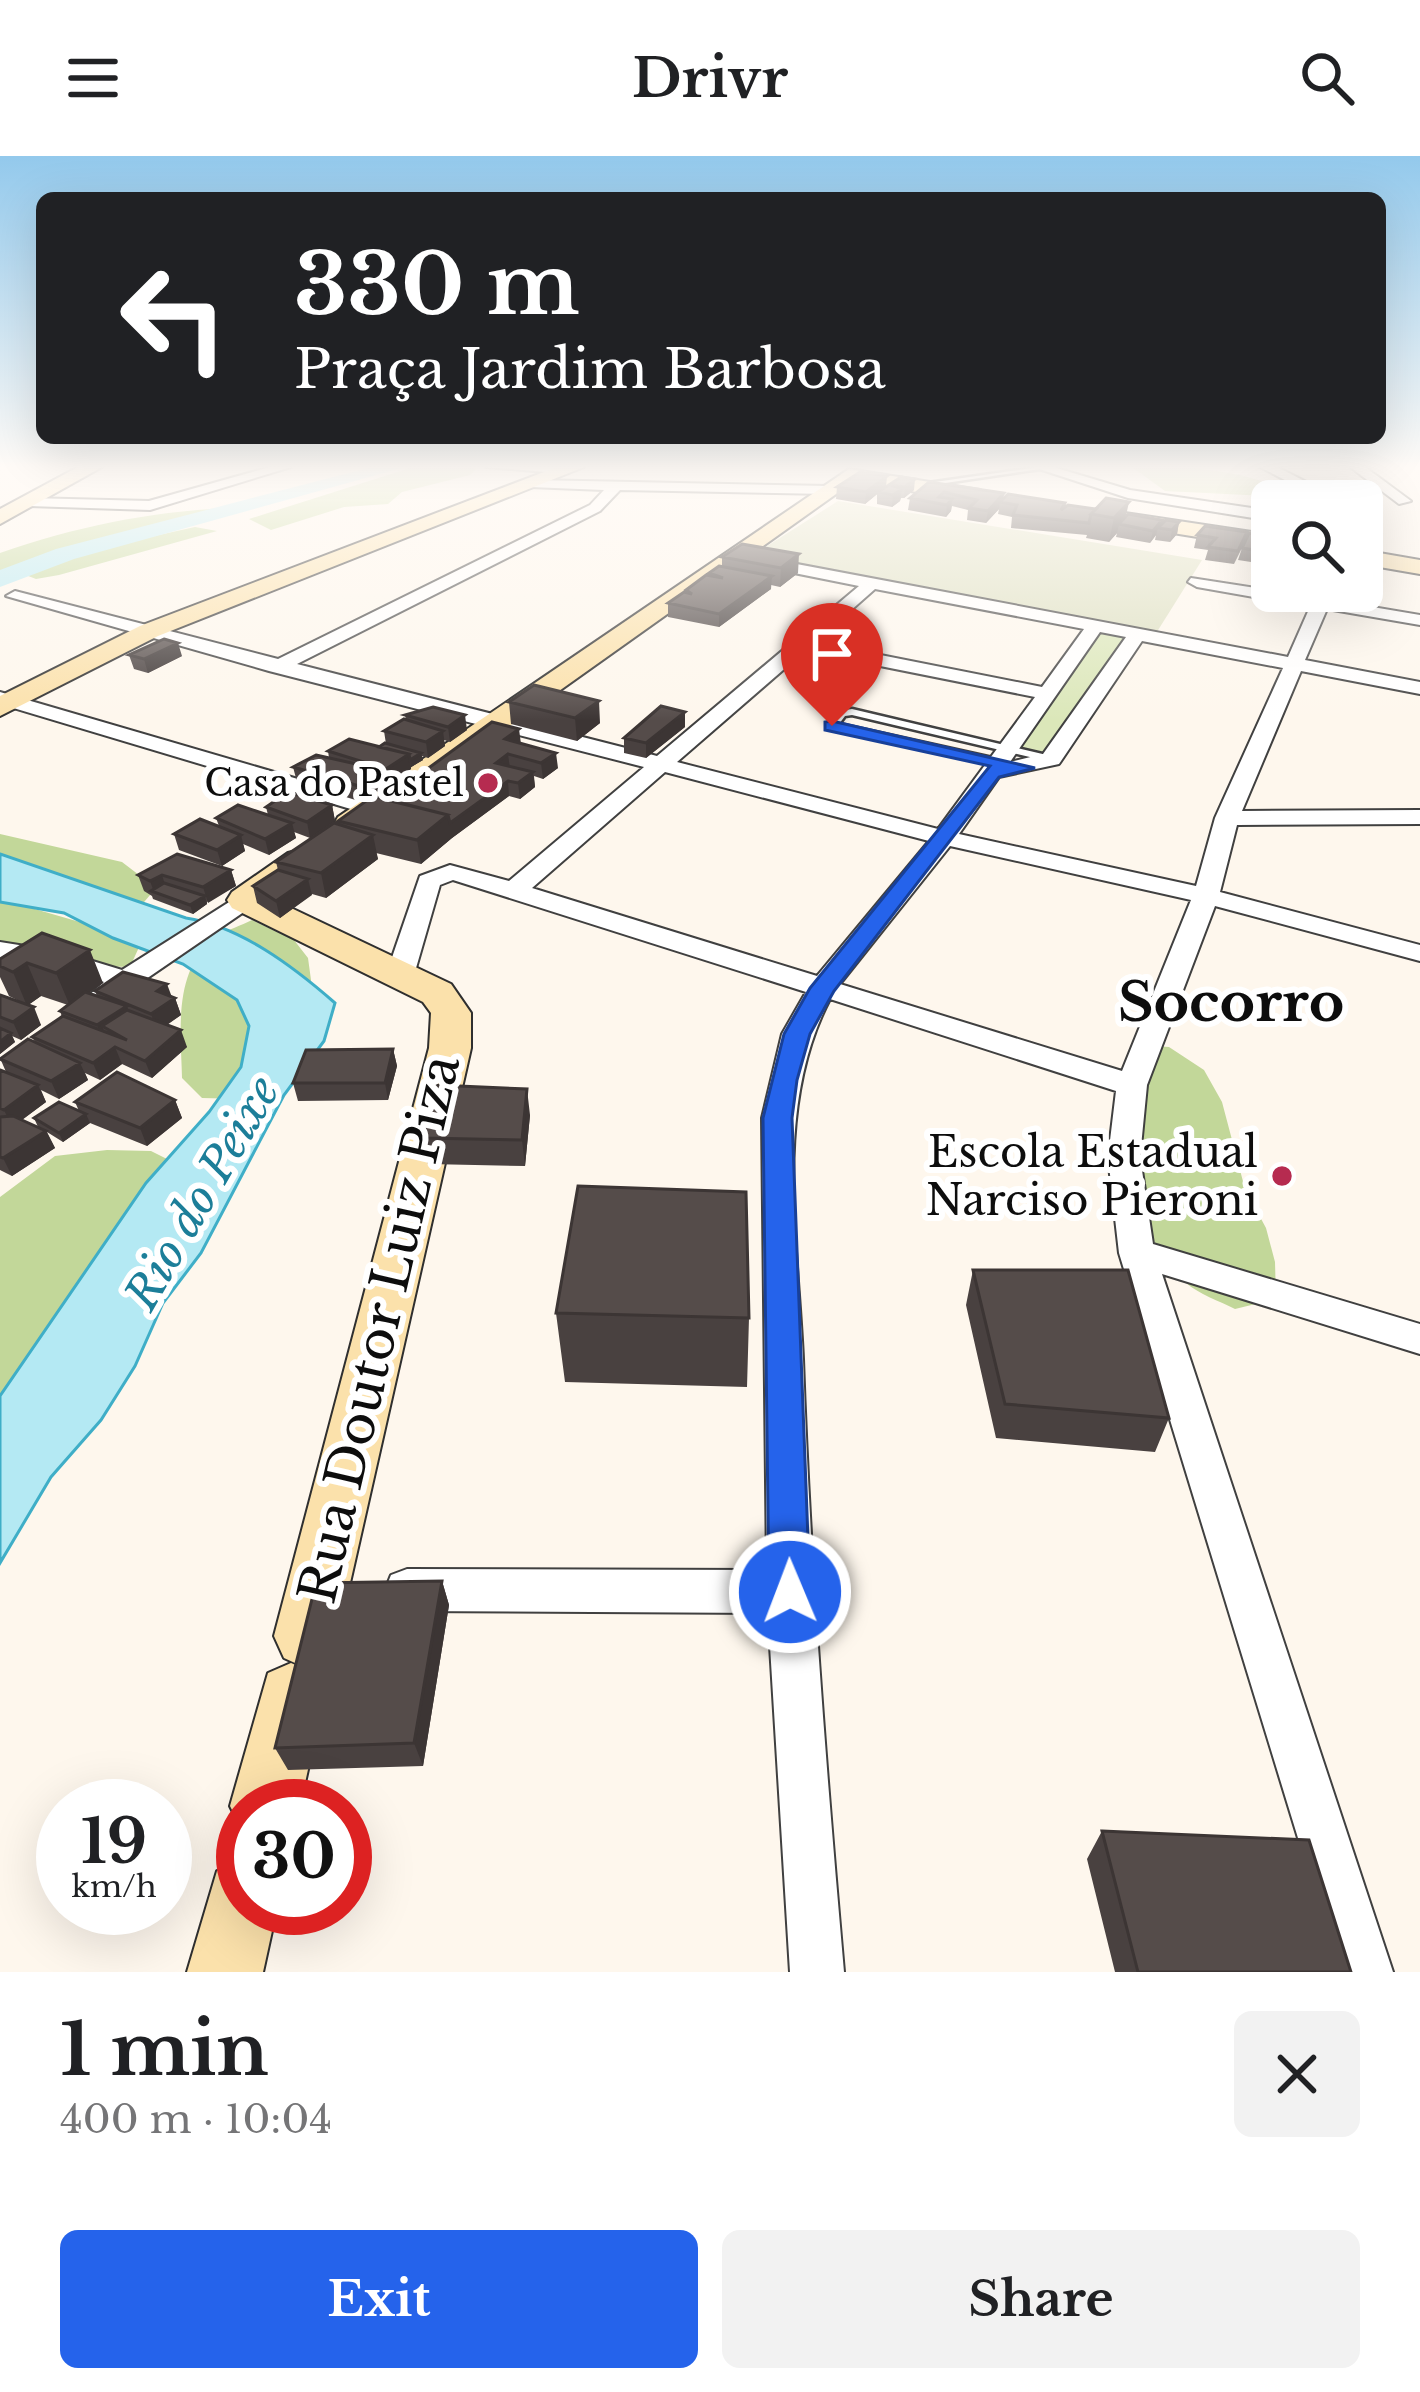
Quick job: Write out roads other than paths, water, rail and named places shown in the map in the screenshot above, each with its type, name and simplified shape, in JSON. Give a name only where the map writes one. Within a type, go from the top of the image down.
[{"type":"street","points":[[4,702],[149,631],[357,552]]},
{"type":"street","points":[[276,667],[507,552]]},
{"type":"street","points":[[72,1015],[238,904],[738,552]]},
{"type":"street","points":[[732,556],[1420,688]]},
{"type":"street","points":[[1383,561],[1420,567]]},
{"type":"street","points":[[1197,582],[1251,588]]},
{"type":"street","points":[[516,888],[870,584]]},
{"type":"street","points":[[15,596],[944,838],[1206,896],[1420,952]]},
{"type":"street","points":[[1383,611],[1420,620]]},
{"type":"street","points":[[1317,612],[1228,818],[1206,896],[1132,1085],[1124,1157],[1137,1252],[1366,1972]]},
{"type":"street","points":[[818,1972],[790,1592],[778,1118],[797,1034],[822,988],[1005,763],[1044,693],[1095,627]]},
{"type":"street","points":[[1005,763],[1051,759],[1137,635]]},
{"type":"street","points":[[799,644],[1044,693]]},
{"type":"street","points":[[4,702],[372,808]]},
{"type":"street","points":[[1228,818],[1420,817]]},
{"type":"street","points":[[400,974],[429,881],[450,872],[516,888],[1132,1085]]},
{"type":"street","name":"Rua Doutor Luiz Piza","points":[[238,904],[400,974],[436,993],[451,1013],[450,1048],[271,1779]]},
{"type":"street","points":[[0,950],[130,977]]},
{"type":"street","points":[[1137,1252],[1420,1339]]},
{"type":"street","points":[[317,1589],[790,1592]]},
{"type":"street","points":[[225,1972],[234,1935]]},
{"type":"lane","points":[[852,712],[1005,763],[832,726],[842,713],[852,712]]},
{"type":"water","points":[[0,854],[226,930],[284,962],[335,1003],[324,1041],[284,1095],[201,1253],[163,1303],[135,1366],[101,1420],[51,1477],[0,1563],[0,1396],[146,1183],[209,1112],[241,1067],[249,1026],[237,1000],[183,964],[113,938],[64,913],[0,902]]},
{"type":"waterway","name":"Rio do Peixe","points":[[0,579],[74,552]]},
{"type":"place","name":"Casa do Pastel","points":[[488,783]]},
{"type":"place","name":"Escola Estadual Narciso Pieroni","points":[[1282,1176]]},
{"type":"district","name":"Socorro","points":[[1231,1002]]}]
